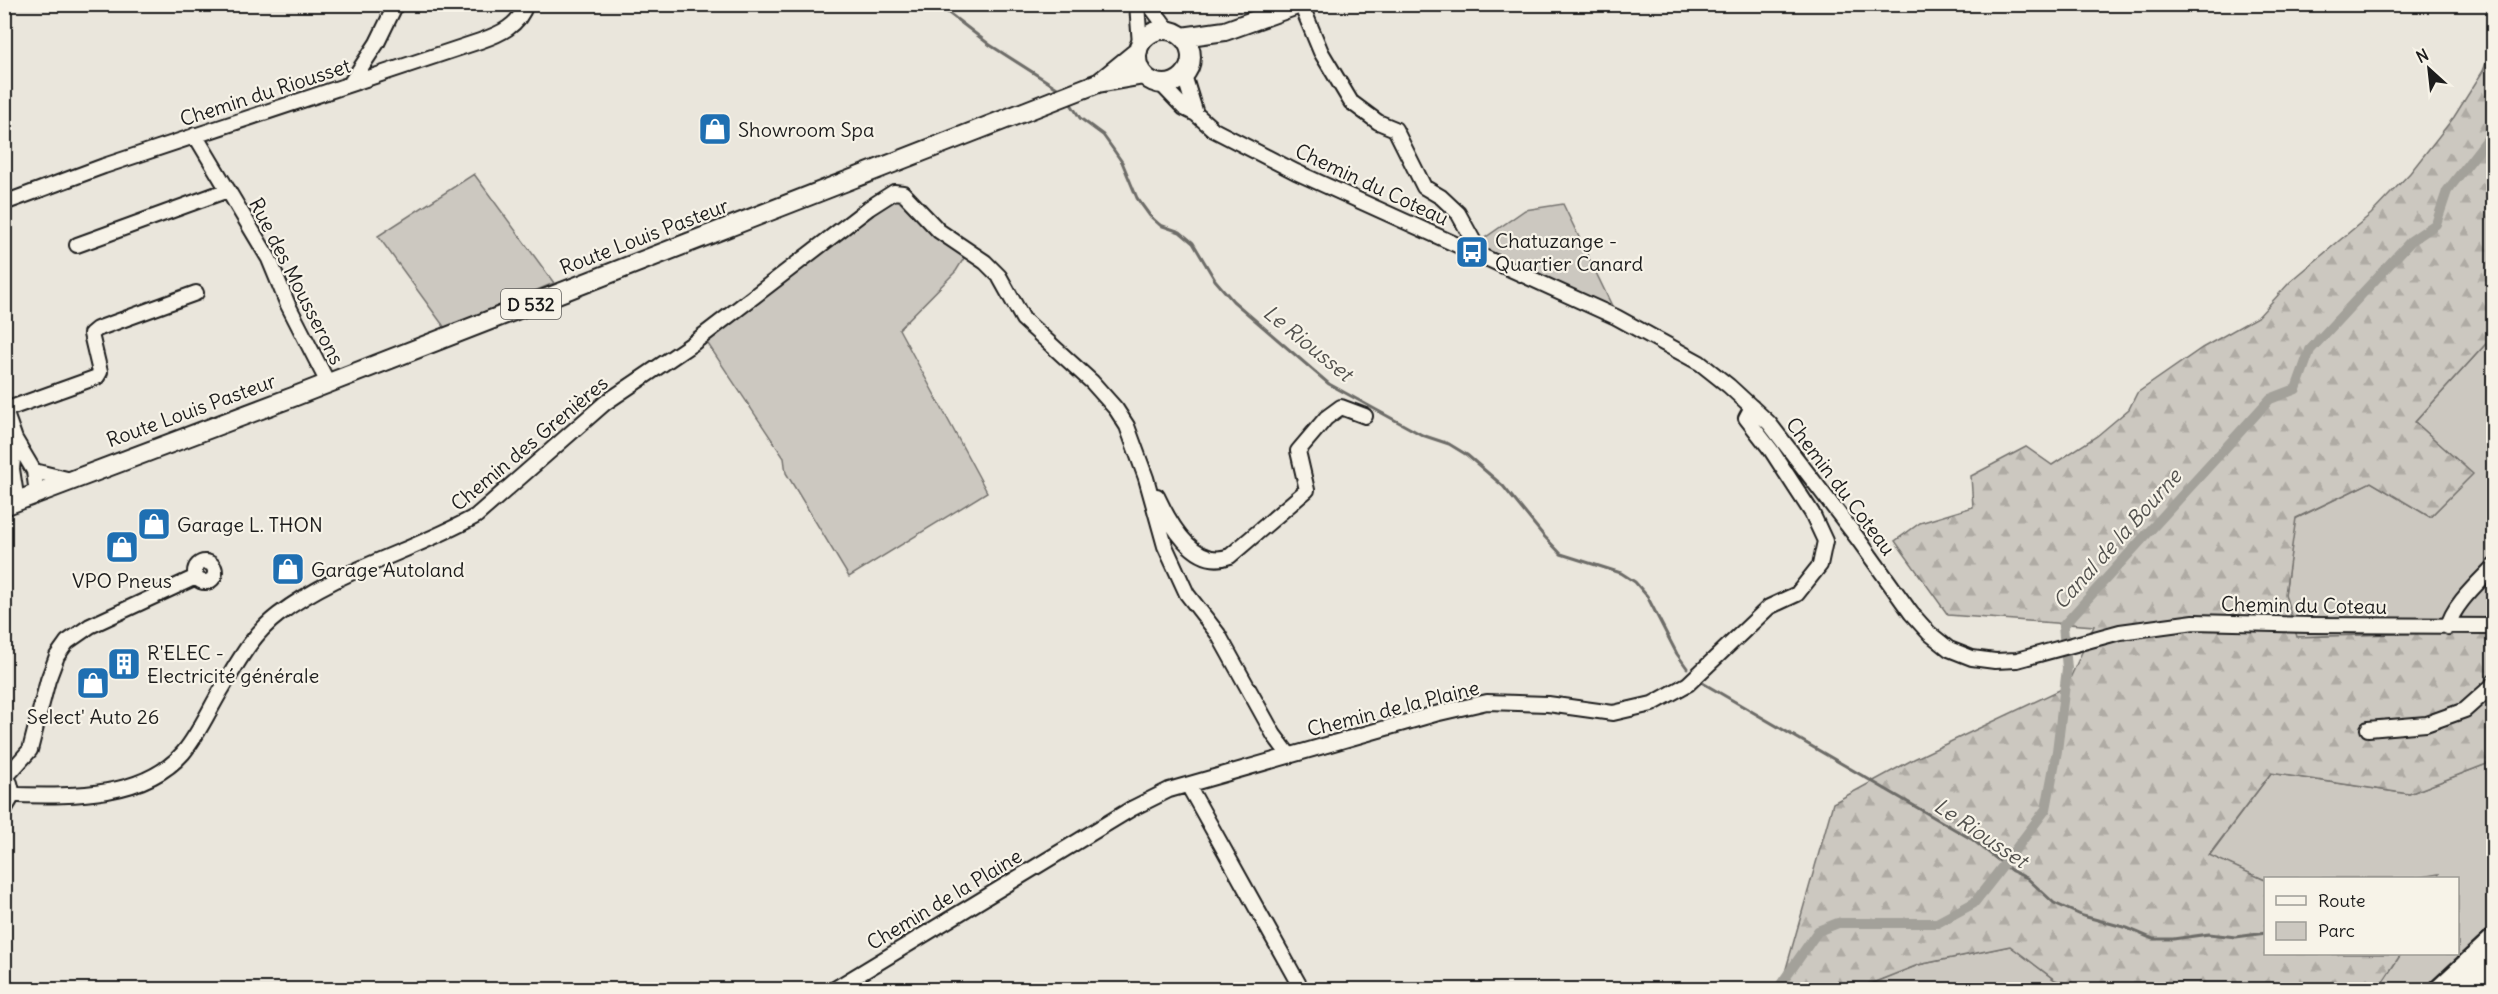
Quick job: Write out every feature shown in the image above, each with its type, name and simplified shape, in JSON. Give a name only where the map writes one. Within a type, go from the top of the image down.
[{"type":"highway","points":[[2440,990],[2493,940]]},
{"type":"highway","points":[[2463,990],[2493,962]]},
{"type":"main road","points":[[1225,31],[1191,57],[1184,75],[1174,82],[1161,84],[1144,75],[1138,64],[1139,48],[1152,33],[1225,31],[1300,4]]},
{"type":"main road","points":[[1175,34],[1189,46],[1191,57]]},
{"type":"main road","name":"Route Louis Pasteur","points":[[1098,83],[1139,48]]},
{"type":"main road","name":"Route Louis Pasteur","points":[[11,504],[1098,83],[1144,75]]},
{"type":"street","points":[[350,84],[377,43],[396,4]]},
{"type":"street","name":"Chemin du Riousset","points":[[4,203],[195,135],[506,32],[523,12],[526,4]]},
{"type":"street","points":[[1137,4],[1139,48]]},
{"type":"street","points":[[1149,4],[1175,34]]},
{"type":"street","points":[[1300,4],[1321,52],[1351,102],[1378,122],[1395,129],[1424,187],[1441,197],[1458,213],[1468,227],[1474,243],[1472,252]]},
{"type":"street","points":[[1184,75],[1196,114]]},
{"type":"street","name":"Chemin du Coteau","points":[[1161,84],[1184,108],[1196,114],[1214,130],[1296,172],[1616,317],[1700,363],[1752,407],[1782,440],[1911,613],[1929,633],[1949,649],[1972,658],[1995,661],[2017,660],[2120,632],[2194,622],[2493,626]]},
{"type":"street","name":"Rue des Mousserons","points":[[195,135],[269,259],[288,305],[328,383]]},
{"type":"street","points":[[77,245],[228,190]]},
{"type":"street","name":"Chemin des Grenières","points":[[13,795],[54,796],[109,791],[157,775],[184,752],[246,649],[262,629],[278,615],[303,599],[370,564],[453,529],[476,516],[604,403],[692,344],[869,208],[894,192],[903,193],[939,231],[985,262],[999,276],[1023,319],[1092,382],[1116,409],[1127,426],[1142,465]]},
{"type":"street","points":[[37,494],[34,471],[15,439],[5,409],[97,377],[100,372],[91,334],[97,329],[196,293]]},
{"type":"street","points":[[1142,465],[1160,503],[1187,545],[1200,554],[1224,558],[1230,556],[1307,490],[1298,451],[1326,418],[1341,407],[1365,416]]},
{"type":"street","name":"Chemin de la Plaine","points":[[833,990],[1158,794],[1435,714],[1487,702],[1548,704],[1613,713],[1652,704],[1688,684],[1769,607],[1797,594],[1820,565],[1825,541],[1812,513],[1746,418],[1752,407]]},
{"type":"street","points":[[11,504],[15,439]]},
{"type":"street","points":[[1142,465],[1165,546],[1187,594],[1218,634],[1274,735],[1289,755]]},
{"type":"street","points":[[34,471],[71,480]]},
{"type":"street","points":[[2448,627],[2449,621],[2467,594],[2493,566]]},
{"type":"street","points":[[4,810],[13,795],[10,783],[5,777],[30,750],[48,680],[57,656],[67,642],[90,626],[196,577]]},
{"type":"street","points":[[2368,729],[2426,724],[2464,710],[2492,686],[2493,681]]},
{"type":"street","points":[[1188,785],[1302,990]]},
{"type":"green space","points":[[2493,44],[2493,336],[2415,422],[2473,474],[2430,517],[2371,482],[2296,518],[2285,594],[2297,637],[2493,631],[2492,762],[2409,794],[2271,773],[2209,855],[2264,880],[2264,955],[2400,955],[2378,989],[2084,989],[2055,980],[2010,946],[1918,965],[1857,989],[1780,990],[1833,803],[1914,759],[2066,687],[2094,626],[1948,615],[1895,541],[1920,523],[1973,507],[1971,476],[2026,447],[2052,465],[2097,436],[2129,409],[2137,393],[2202,348],[2259,316],[2290,282],[2371,214],[2410,173],[2454,117],[2483,71]]},
{"type":"green space","points":[[474,174],[554,283],[445,328],[378,236]]},
{"type":"green space","points":[[898,197],[966,255],[956,271],[899,329],[987,492],[849,577],[786,473],[784,458],[704,338],[885,202]]},
{"type":"green space","points":[[1563,204],[1613,308],[1485,250],[1479,242],[1525,210]]},
{"type":"green space","points":[[2493,336],[2493,631],[2296,637],[2285,595],[2295,519],[2371,482],[2430,517],[2472,474],[2415,422]]},
{"type":"green space","points":[[2493,759],[2493,989],[2378,989],[2400,955],[2459,955],[2459,877],[2438,877],[2439,874],[2422,877],[2264,877],[2264,880],[2209,856],[2271,773],[2409,794],[2492,762]]},
{"type":"green space","points":[[2010,946],[2055,980],[2084,989],[1857,990],[1918,965]]},
{"type":"waterway","name":"Le Riousset","points":[[937,4],[990,45],[1062,91]]},
{"type":"waterway","name":"Le Riousset","points":[[1069,101],[1080,118],[1103,135],[1113,149],[1122,162],[1137,198],[1150,216],[1160,225],[1180,232],[1193,243],[1215,280],[1233,301],[1329,384],[1422,435],[1449,444],[1467,455],[1503,486],[1561,554],[1621,573],[1635,582],[1647,596],[1677,654],[1687,668]]},
{"type":"waterway","name":"Canal de la Bourne","points":[[1777,990],[1818,931],[1838,923],[1937,923],[1974,903],[2046,809],[2057,751],[2067,668],[2063,626],[2270,399],[2296,389],[2310,350],[2411,241],[2436,224],[2447,191],[2494,131]]},
{"type":"waterway","name":"Le Riousset","points":[[1701,682],[1973,840],[2012,871],[2027,878],[2054,903],[2083,916],[2127,928],[2153,939],[2209,934],[2236,937],[2264,933]]},
{"type":"place","name":"Showroom Spa","points":[[715,129]]},
{"type":"place","name":"Chatuzange - Quartier Canard","points":[[1472,252]]},
{"type":"place","name":"Garage L. THON","points":[[154,524]]},
{"type":"place","name":"VPO Pneus","points":[[122,547]]},
{"type":"place","name":"Garage Autoland","points":[[288,569]]},
{"type":"place","name":"R'ELEC - Electricité générale","points":[[124,664]]},
{"type":"place","name":"Select' Auto 26","points":[[93,683]]}]
